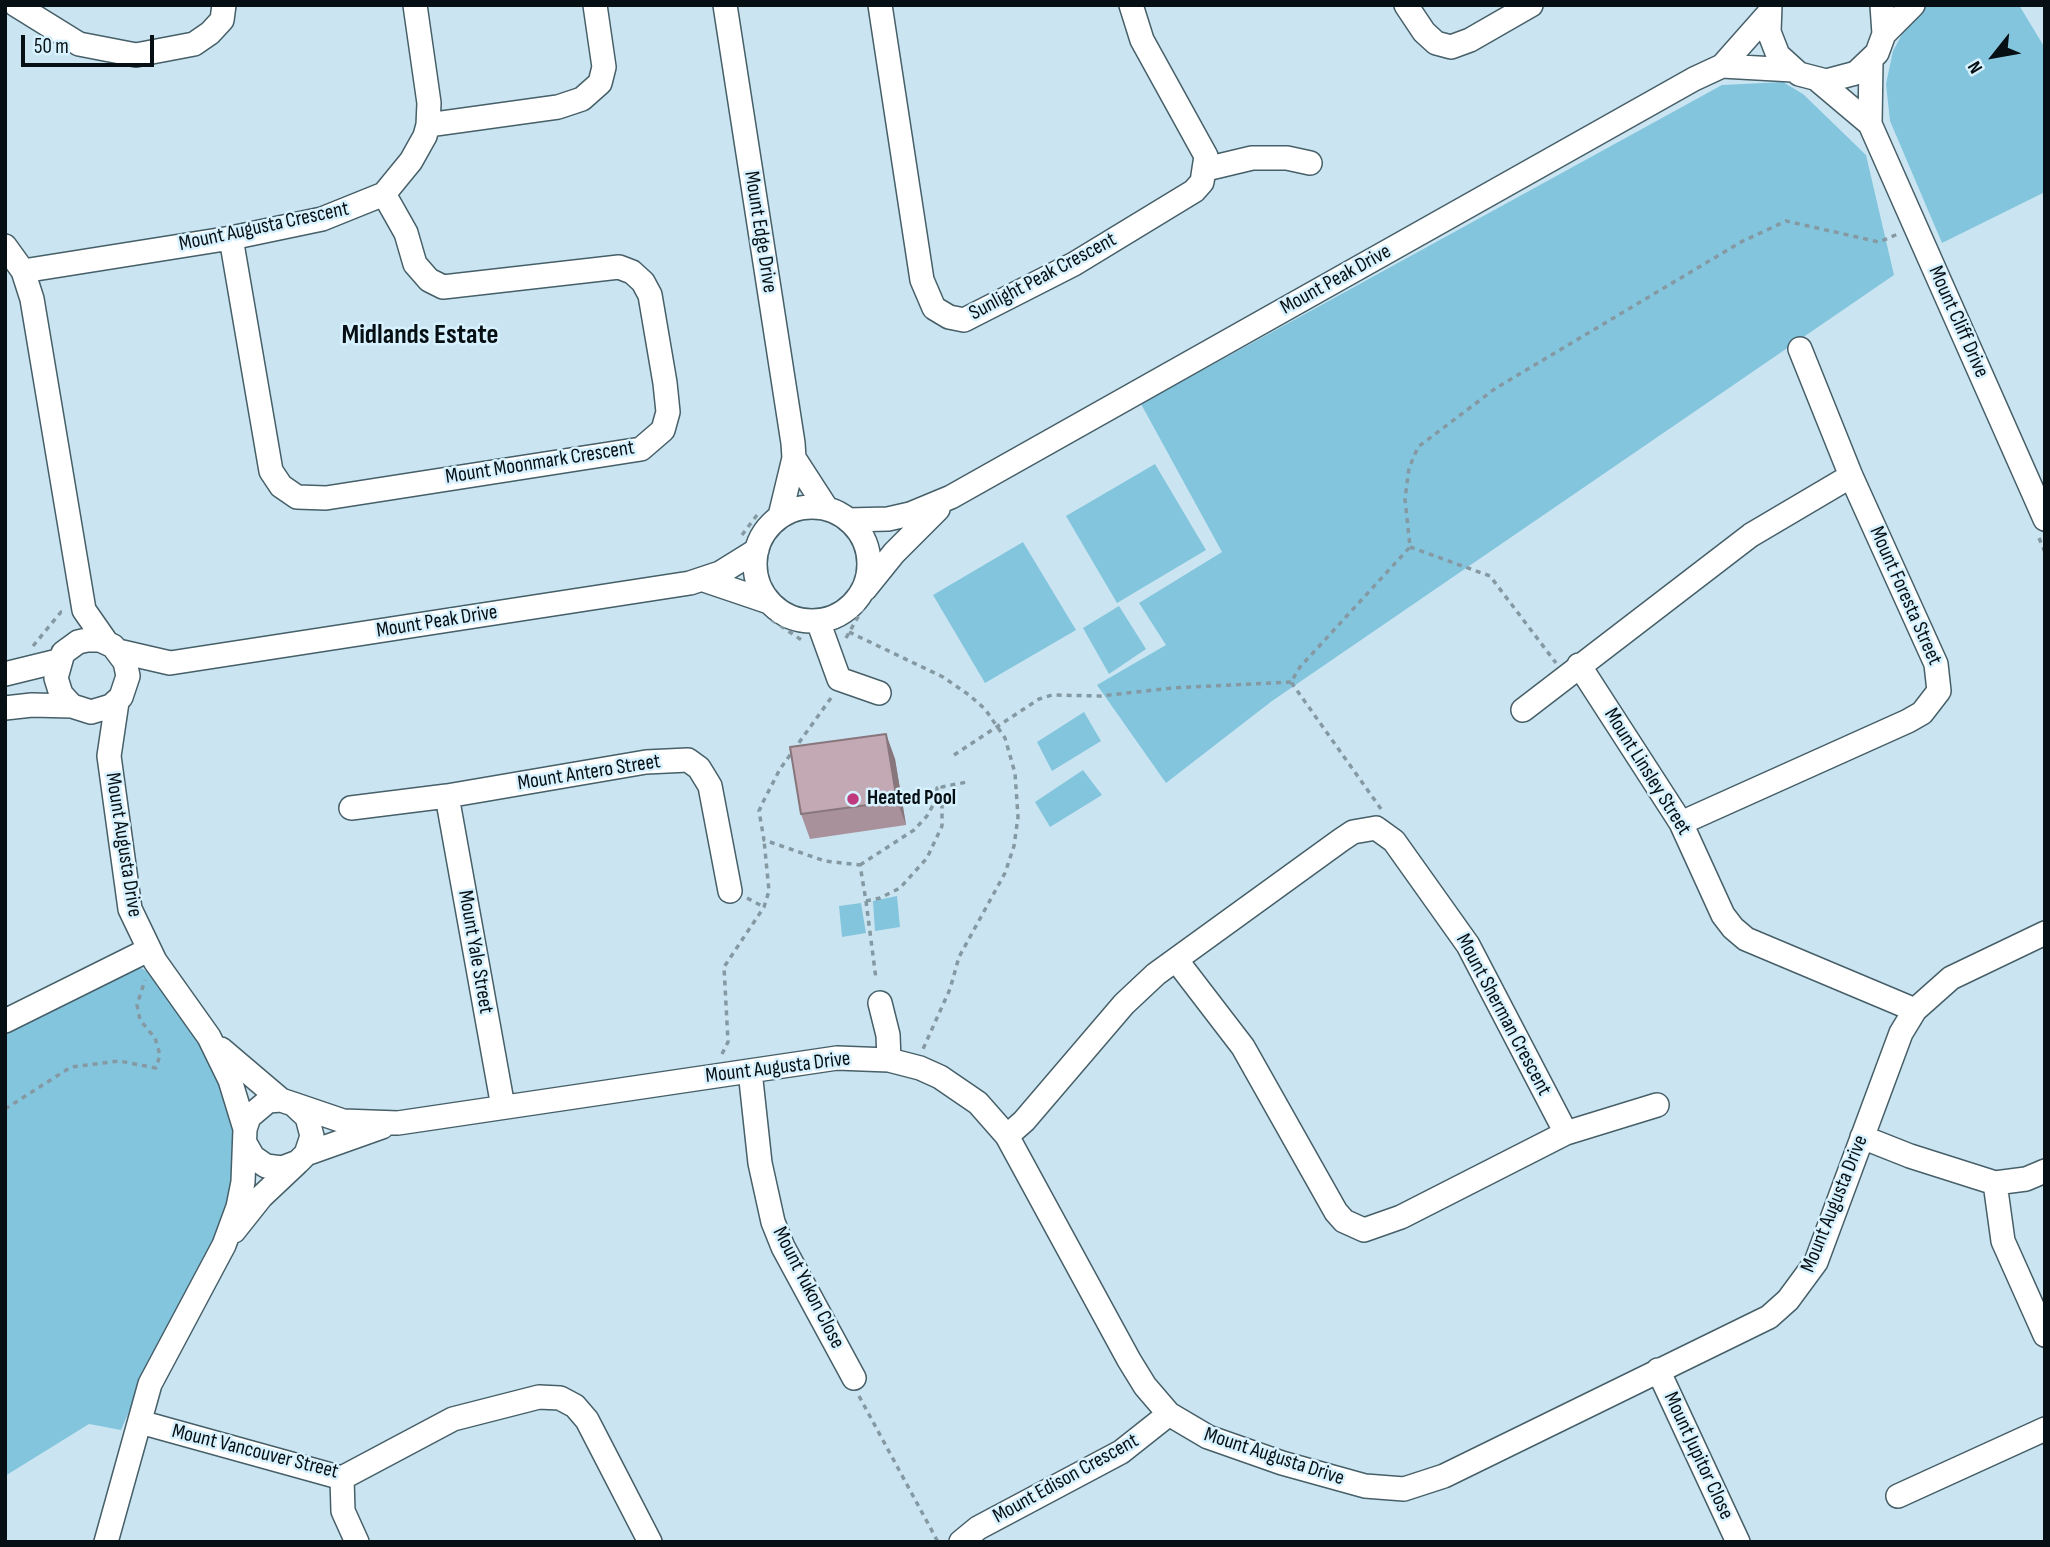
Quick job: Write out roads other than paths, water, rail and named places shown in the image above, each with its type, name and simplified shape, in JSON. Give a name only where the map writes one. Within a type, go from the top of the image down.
[{"type":"street","points":[[17,5],[79,44],[136,55],[194,44],[211,33],[222,20],[224,5]]},
{"type":"street","name":"Mount Augusta Crescent","points":[[23,271],[231,238],[322,219],[384,194],[411,161],[428,125],[429,103],[415,5]]},
{"type":"street","points":[[428,125],[558,107],[582,99],[600,83],[604,68],[595,5]]},
{"type":"street","name":"Mount Edge Drive","points":[[725,5],[794,458],[827,509]]},
{"type":"street","name":"Sunlight Peak Crescent","points":[[880,5],[922,280],[934,308],[949,317],[964,320],[983,313],[1074,264],[1194,191],[1202,182],[1206,169]]},
{"type":"street","points":[[1132,5],[1142,40],[1206,156],[1206,169],[1252,158],[1287,158],[1310,163]]},
{"type":"street","points":[[1406,5],[1424,32],[1436,43],[1451,47],[1470,40],[1531,5]]},
{"type":"street","points":[[1882,5],[1884,34]]},
{"type":"street","points":[[1819,81],[1847,78],[1871,61],[1884,34],[1913,5]]},
{"type":"street","name":"Mount Peak Drive","points":[[848,520],[899,517],[951,497],[1722,66],[1769,10]]},
{"type":"street","name":"Mount Peak Drive","points":[[1769,10],[1769,32],[1774,49],[1793,70]]},
{"type":"street","name":"Mount Cliff Drive","points":[[1871,61],[1870,124],[2045,519]]},
{"type":"street","name":"Mount Peak Drive","points":[[1722,66],[1793,70],[1819,81]]},
{"type":"street","name":"Mount Cliff Drive","points":[[1819,81],[1870,124]]},
{"type":"street","name":"Mount Moonmark Crescent","points":[[231,238],[267,456],[271,471],[281,486],[297,497],[326,498],[641,449],[663,430],[668,412],[650,295],[643,282],[632,272],[619,267],[606,268],[443,287],[429,280],[415,264],[406,233],[384,194]]},
{"type":"street","points":[[5,246],[23,271],[32,299],[84,610],[127,669],[121,696]]},
{"type":"street","name":"Mount Foresta Street","points":[[1681,822],[1908,721],[1922,713],[1939,691],[1936,664],[1851,476],[1800,349]]},
{"type":"street","name":"Mount Edge Drive","points":[[771,513],[794,458]]},
{"type":"street","points":[[1523,710],[1751,535],[1851,476]]},
{"type":"street","name":"Mount Peak Drive","points":[[704,580],[770,610],[818,621],[843,612],[864,599],[903,543],[951,497]]},
{"type":"street","points":[[771,513],[803,508],[827,509],[848,520],[859,532],[868,555],[864,599]]},
{"type":"street","name":"Mount Peak Drive","points":[[5,674],[64,654],[87,640],[170,663],[704,580],[763,534],[771,513]]},
{"type":"street","points":[[747,545],[770,610]]},
{"type":"street","points":[[79,709],[57,686],[64,654],[84,610]]},
{"type":"street","points":[[818,621],[839,679],[880,693]]},
{"type":"street","name":"Mount Peak Drive","points":[[5,708],[32,705],[105,709],[170,663]]},
{"type":"street","name":"Mount Linsley Street","points":[[1572,670],[1681,822],[1723,915],[1746,939],[1915,1010]]},
{"type":"street","name":"Mount Augusta Drive","points":[[121,696],[109,756],[130,909],[152,955],[209,1037],[230,1080],[245,1136]]},
{"type":"street","name":"Mount Augusta Drive","points":[[79,709],[109,756]]},
{"type":"street","name":"Mount Antero Street","points":[[351,808],[447,796],[646,762],[688,760],[699,768],[710,786],[730,891]]},
{"type":"street","name":"Mount Yale Street","points":[[447,796],[503,1107]]},
{"type":"street","name":"Mount Sherman Crescent","points":[[1177,961],[1341,840],[1353,832],[1376,828],[1394,841],[1468,945],[1566,1133]]},
{"type":"street","name":"Mount Augusta Drive","points":[[209,1037],[287,1102],[344,1121],[398,1123],[836,1058],[889,1060],[940,1077],[978,1103],[1007,1136],[1129,1360],[1145,1386],[1169,1414],[1208,1437],[1282,1463],[1365,1486],[1404,1489],[1444,1476],[1769,1317],[1800,1288],[1816,1262],[1901,1033],[1915,1010],[1951,978],[2045,933]]},
{"type":"street","points":[[5,1021],[152,955]]},
{"type":"street","points":[[1007,1136],[1024,1121],[1124,1004],[1157,974],[1177,961],[1244,1047],[1336,1213],[1353,1226],[1364,1230],[1401,1217],[1566,1133],[1657,1105]]},
{"type":"street","points":[[880,1003],[888,1035],[889,1060]]},
{"type":"street","name":"Mount Yukon Close","points":[[750,1071],[760,1163],[774,1222],[783,1247],[854,1378]]},
{"type":"street","points":[[106,1542],[150,1384],[170,1342],[224,1245],[261,1198],[302,1158],[312,1136],[307,1117],[287,1102],[268,1101],[257,1108],[245,1136],[243,1184],[224,1245]]},
{"type":"street","name":"Mount Augusta Drive","points":[[302,1158],[398,1123]]},
{"type":"street","points":[[245,1136],[253,1157],[267,1166],[282,1168],[302,1158]]},
{"type":"street","points":[[1863,1136],[1923,1161],[1995,1183],[2026,1179],[2045,1171]]},
{"type":"street","points":[[1995,1183],[2003,1241],[2045,1335]]},
{"type":"street","name":"Mount Jupitor Close","points":[[1658,1370],[1738,1542]]},
{"type":"street","name":"Mount Vancouver Street","points":[[140,1422],[342,1478],[453,1419],[539,1397],[560,1398],[575,1406],[587,1420],[650,1542]]},
{"type":"street","name":"Mount Edison Crescent","points":[[961,1542],[978,1528],[1121,1452],[1169,1414]]},
{"type":"street","points":[[1898,1496],[2045,1429]]},
{"type":"street","points":[[342,1478],[343,1511],[356,1542]]},
{"type":"place","name":"Heated Pool","points":[[853,799]]},
{"type":"district","name":"Midlands Estate","points":[[420,336]]}]
